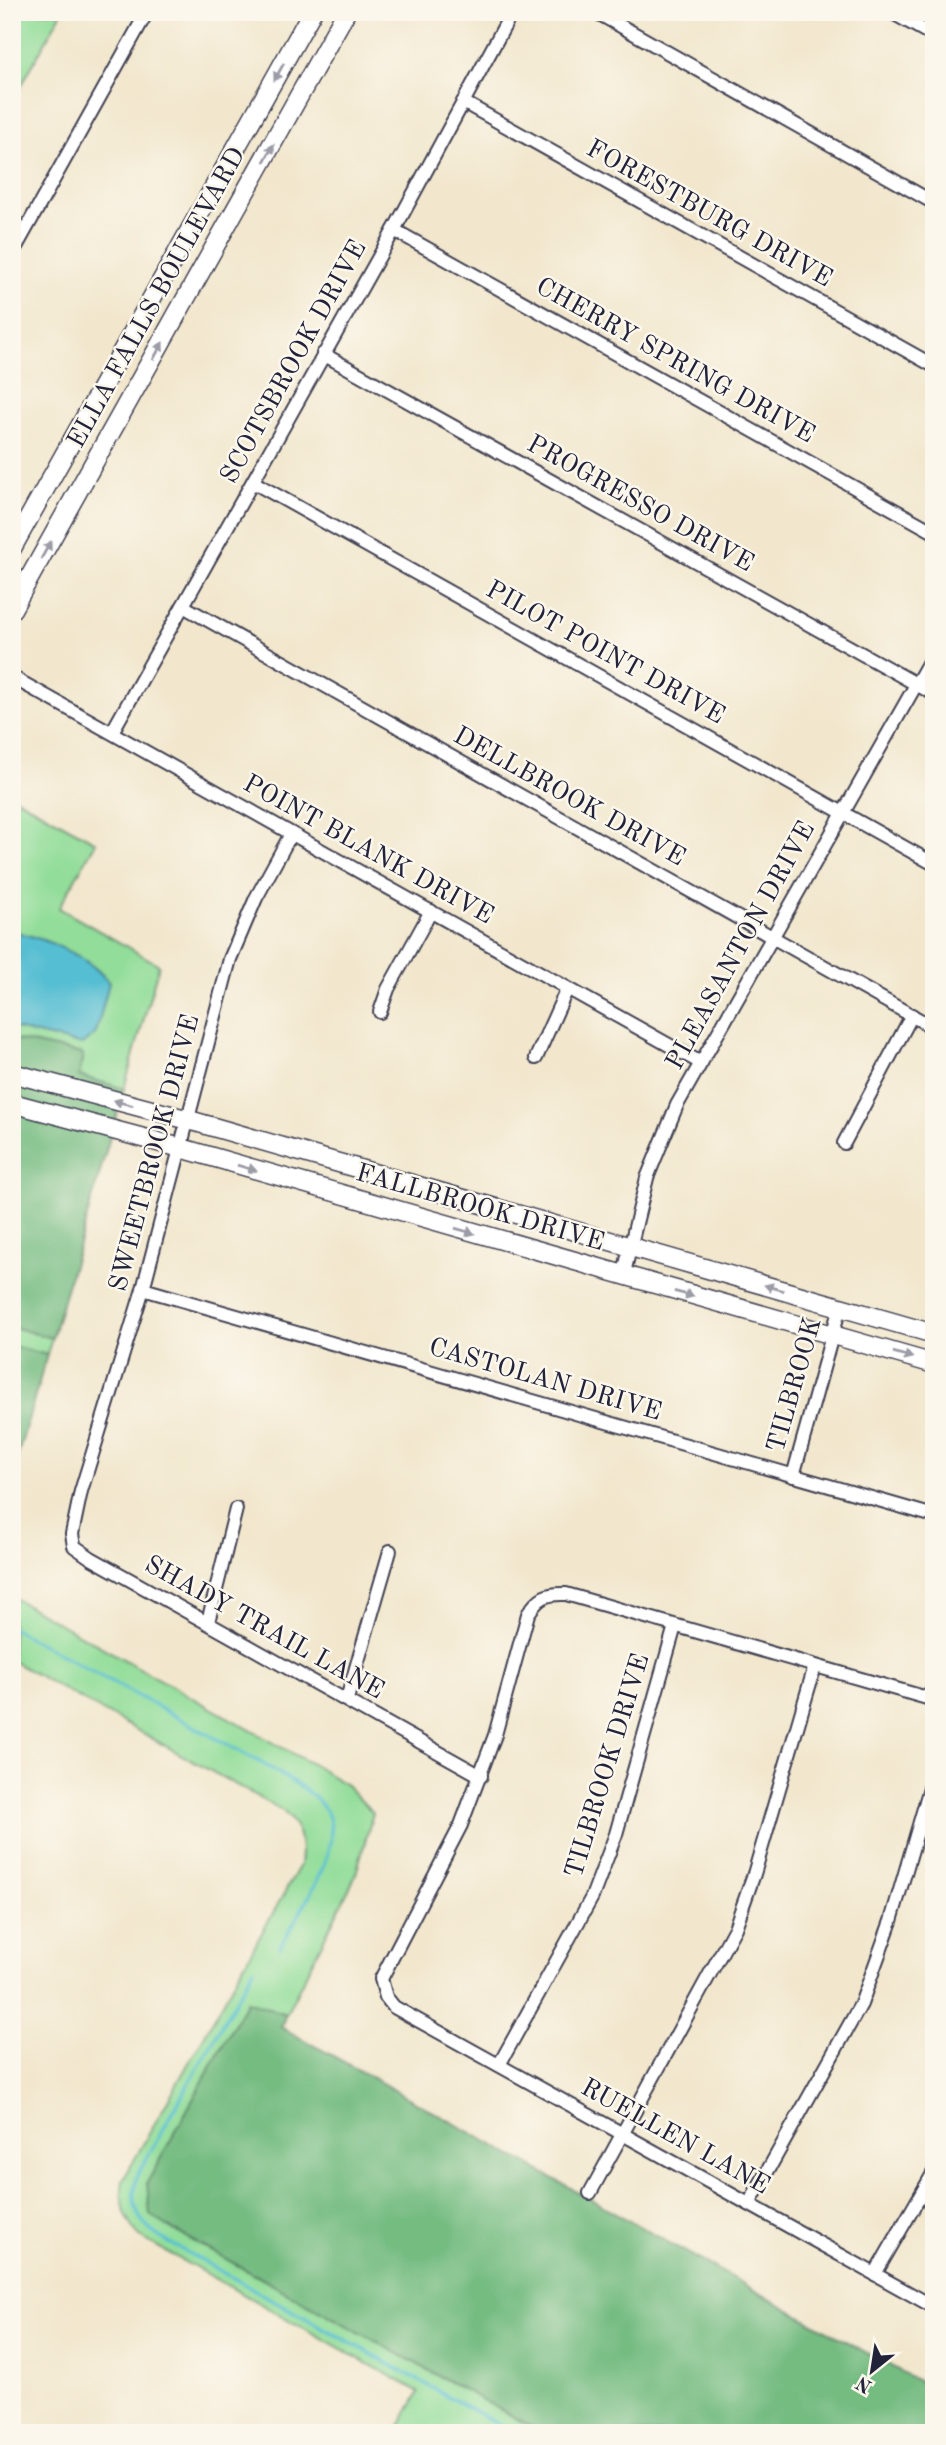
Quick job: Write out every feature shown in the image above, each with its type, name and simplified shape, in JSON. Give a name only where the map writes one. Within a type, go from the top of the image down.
[{"type":"main road","name":"ELLA FALLS BOULEVARD","points":[[12,548],[312,12]]},
{"type":"main road","name":"ELLA FALLS BOULEVARD","points":[[12,609],[346,12]]},
{"type":"main road","points":[[224,171],[250,186]]},
{"type":"main road","points":[[100,394],[125,409]]},
{"type":"main road","name":"FALLBROOK DRIVE","points":[[12,1073],[189,1120],[934,1334]]},
{"type":"main road","name":"FALLBROOK DRIVE","points":[[12,1103],[181,1148],[623,1277],[934,1364]]},
{"type":"main road","points":[[374,1205],[382,1176]]},
{"type":"street","points":[[12,254],[147,12]]},
{"type":"street","name":"SCOTSBROOK DRIVE","points":[[112,732],[394,230],[512,12]]},
{"type":"street","points":[[596,12],[934,203]]},
{"type":"street","points":[[891,12],[934,36]]},
{"type":"street","name":"FORESTBURG DRIVE","points":[[463,102],[934,366]]},
{"type":"street","name":"CHERRY SPRING DRIVE","points":[[394,230],[934,531]]},
{"type":"street","name":"PROGRESSO DRIVE","points":[[323,354],[934,694]]},
{"type":"street","name":"PILOT POINT DRIVE","points":[[253,482],[934,864]]},
{"type":"street","name":"DELLBROOK DRIVE","points":[[183,606],[934,1028]]},
{"type":"street","name":"PLEASANTON DRIVE","points":[[623,1277],[647,1178],[662,1135],[771,936],[934,653]]},
{"type":"street","name":"POINT BLANK DRIVE","points":[[12,677],[701,1063]]},
{"type":"street","name":"SWEETBROOK DRIVE","points":[[81,1491],[143,1289],[230,959],[251,908],[291,834]]},
{"type":"street","points":[[380,1012],[388,989],[431,911]]},
{"type":"street","points":[[536,1058],[568,989]]},
{"type":"street","points":[[844,1143],[912,1015]]},
{"type":"street","name":"CASTOLAN DRIVE","points":[[143,1289],[934,1516]]},
{"type":"street","name":"TILBROOK","points":[[793,1476],[841,1307]]},
{"type":"street","name":"SHADY TRAIL LANE","points":[[81,1491],[72,1534],[75,1545],[91,1558],[481,1776]]},
{"type":"street","points":[[208,1622],[236,1509]]},
{"type":"street","points":[[347,1699],[390,1551]]},
{"type":"street","points":[[481,1776],[528,1614],[538,1598],[550,1593],[566,1594],[934,1700]]},
{"type":"street","name":"TILBROOK DRIVE","points":[[499,2065],[592,1896],[616,1834],[675,1626]]},
{"type":"street","points":[[590,2193],[735,1928],[754,1874],[816,1666]]},
{"type":"street","points":[[749,2204],[860,2004],[891,1921],[934,1774]]},
{"type":"street","name":"RUELLEN LANE","points":[[481,1776],[455,1837],[381,1979],[386,1997],[394,2007],[934,2307]]},
{"type":"street","points":[[875,2274],[934,2172]]},
{"type":"green space","points":[[12,12],[62,12],[12,102]]},
{"type":"green space","points":[[12,796],[96,842],[59,908],[159,965],[124,1089],[79,1076],[83,1054],[12,1039],[12,901],[15,900]]},
{"type":"green space","points":[[12,1039],[83,1054],[79,1076],[124,1089],[52,1338],[12,1327]]},
{"type":"green space","points":[[12,1327],[52,1338],[47,1355],[12,1346]]},
{"type":"green space","points":[[12,1346],[47,1355],[12,1475]]},
{"type":"green space","points":[[12,1597],[317,1767],[346,1785],[373,1813],[355,1877],[286,2014],[247,2001],[175,2231],[543,2433],[396,2433],[419,2392],[140,2237],[130,2224],[124,2211],[123,2180],[300,1865],[300,1842],[297,1829],[283,1811],[12,1661]]},
{"type":"green space","points":[[247,2001],[286,2014],[281,2027],[934,2390],[934,2433],[543,2433],[175,2231],[150,2215],[147,2183]]},
{"type":"water","points":[[12,931],[38,938],[65,950],[90,964],[109,983],[96,1033],[82,1045],[12,1028]]},
{"type":"waterway","points":[[12,32],[23,12]]},
{"type":"waterway","points":[[12,1628],[267,1766],[319,1802],[330,1822],[326,1858],[308,1898],[280,1947]]},
{"type":"waterway","points":[[254,1968],[138,2174],[134,2193],[140,2218],[161,2238],[514,2433]]}]
